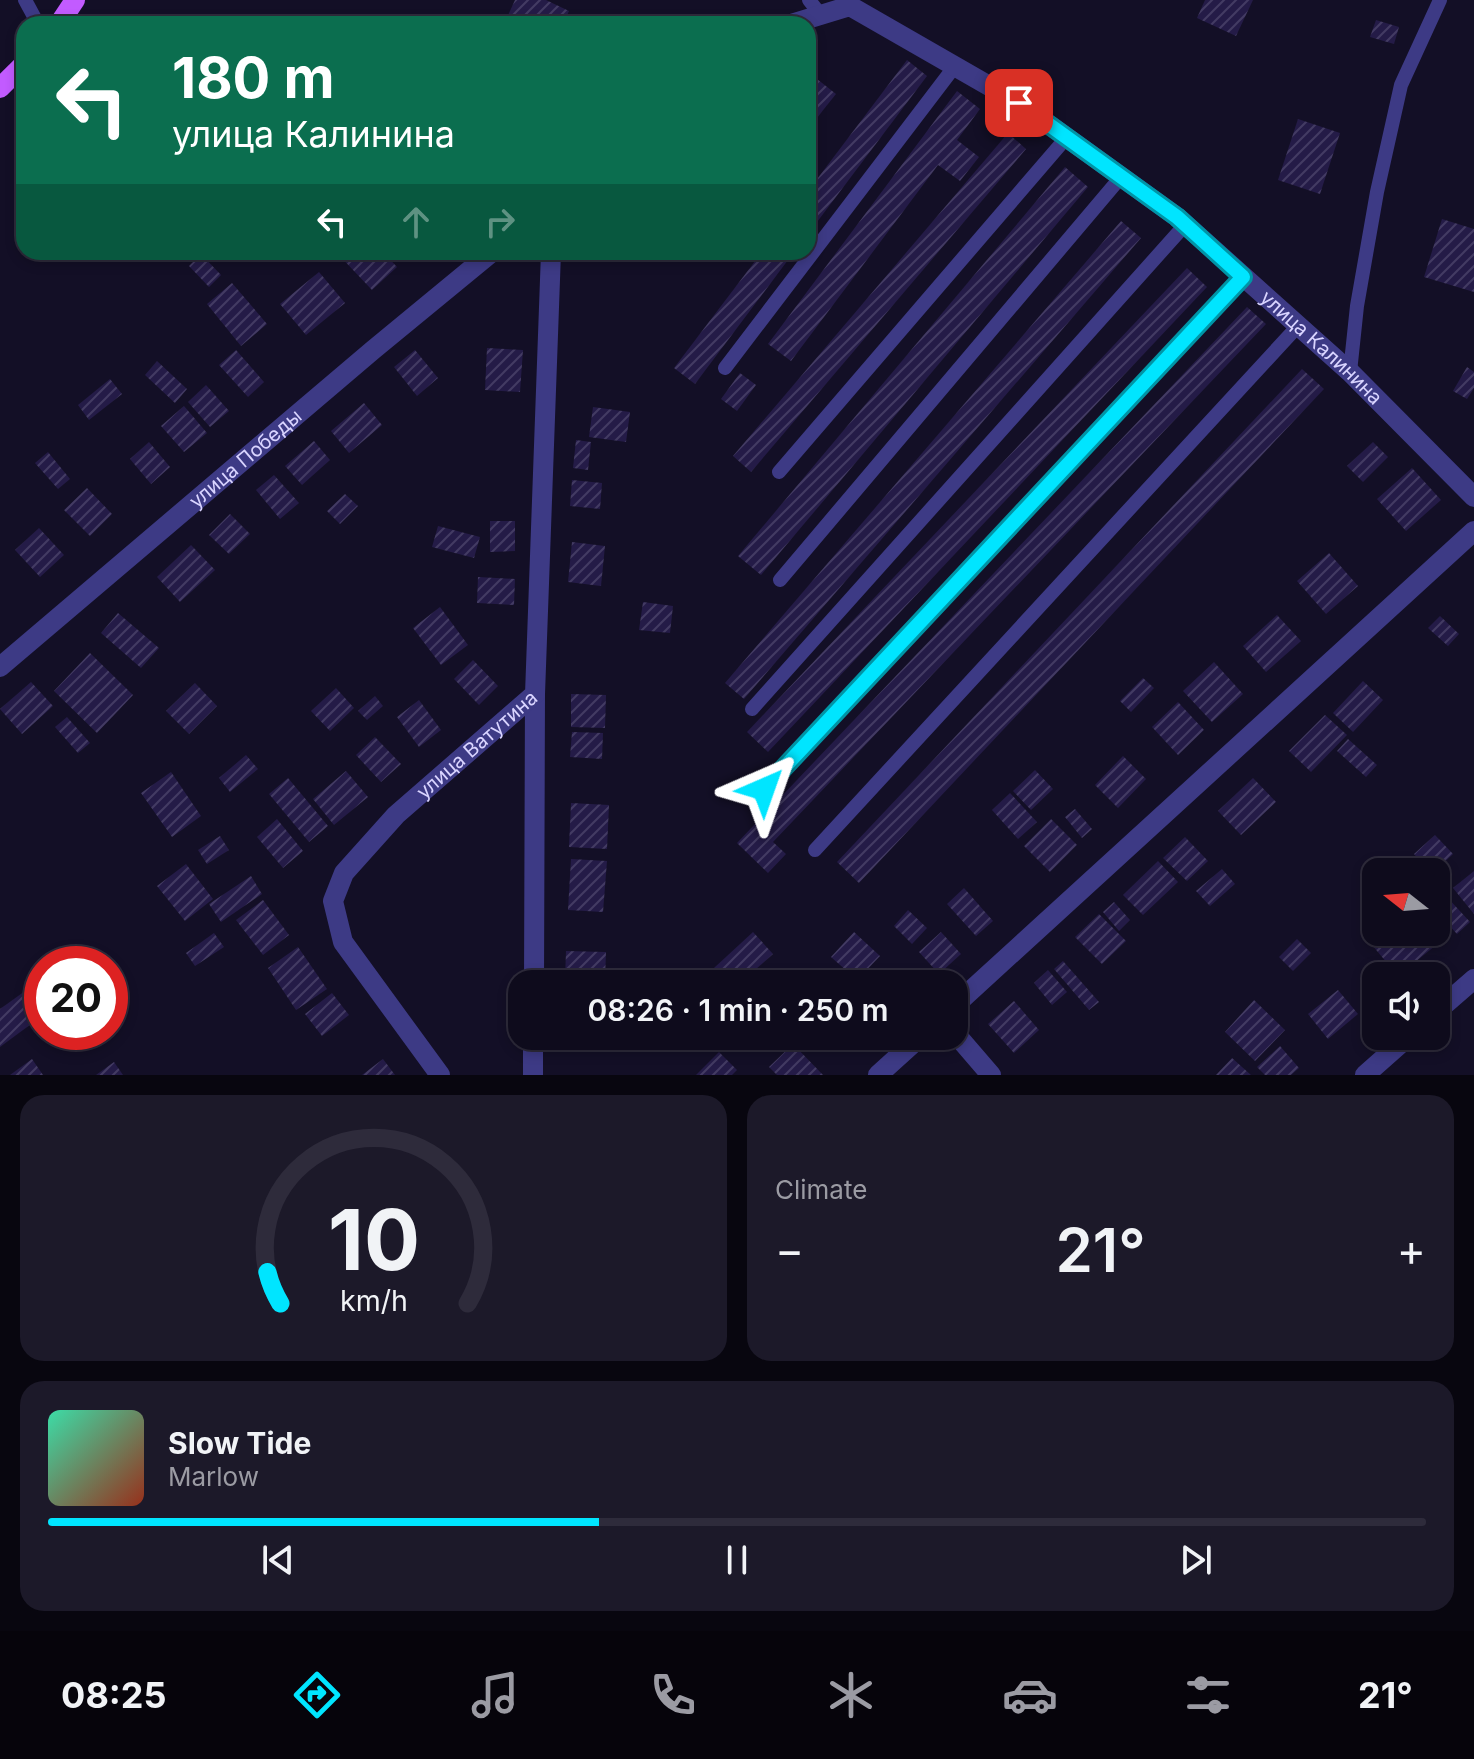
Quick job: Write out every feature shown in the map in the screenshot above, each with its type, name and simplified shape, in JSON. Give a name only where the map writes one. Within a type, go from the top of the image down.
[{"type":"main road","points":[[0,88],[16,72]]},
{"type":"street","name":"улица Калинина","points":[[815,7],[849,3],[1019,103],[1121,177],[1185,225],[1350,372],[1474,497]]},
{"type":"street","name":"улица Победы","points":[[0,667],[482,260]]},
{"type":"street","name":"улица Ватутина","points":[[440,1075],[343,942],[333,901],[344,873],[396,815],[535,694],[551,260]]},
{"type":"street","points":[[968,993],[1474,531]]},
{"type":"street","points":[[534,970],[535,694]]},
{"type":"street","points":[[1450,1000],[1474,979]]},
{"type":"street","points":[[968,1048],[991,1075]]},
{"type":"street","points":[[533,1050],[533,1075]]},
{"type":"street","points":[[878,1075],[906,1050]]},
{"type":"street","points":[[1365,1075],[1393,1050]]},
{"type":"lane","points":[[1350,372],[1362,277],[1401,85],[1440,0]]},
{"type":"lane","points":[[816,249],[955,66]]},
{"type":"lane","points":[[779,472],[1067,137]]},
{"type":"lane","points":[[780,580],[1121,177]]},
{"type":"lane","points":[[752,709],[1185,225]]},
{"type":"lane","points":[[725,368],[807,260]]},
{"type":"lane","points":[[764,789],[1243,277]]},
{"type":"lane","points":[[815,850],[1298,326]]},
{"type":"building","points":[[515,0],[546,0],[569,11],[567,16],[508,16]]},
{"type":"building","points":[[1205,0],[1253,0],[1236,36],[1197,18]]},
{"type":"building","points":[[1376,20],[1399,27],[1394,44],[1370,37]]},
{"type":"building","points":[[907,60],[927,76],[816,223],[816,180]]},
{"type":"building","points":[[816,78],[836,94],[816,119]]},
{"type":"building","points":[[957,91],[980,109],[957,140],[979,157],[960,181],[938,165],[791,361],[768,344]]},
{"type":"building","points":[[1298,119],[1340,133],[1320,194],[1278,180]]},
{"type":"building","points":[[1008,133],[1026,149],[751,472],[733,456]]},
{"type":"building","points":[[1065,167],[1088,187],[761,575],[738,556]]},
{"type":"building","points":[[1442,219],[1474,229],[1474,292],[1424,277]]},
{"type":"building","points":[[1121,221],[1141,238],[744,699],[725,683]]},
{"type":"building","points":[[195,260],[207,260],[221,275],[209,287],[189,266]]},
{"type":"building","points":[[344,260],[390,260],[397,267],[372,290]]},
{"type":"building","points":[[756,260],[788,260],[695,384],[674,368]]},
{"type":"building","points":[[1187,268],[1207,287],[768,752],[747,732]]},
{"type":"building","points":[[319,272],[345,303],[306,335],[280,304]]},
{"type":"building","points":[[232,283],[267,324],[241,346],[207,304]]},
{"type":"building","points":[[1247,307],[1266,324],[773,842],[786,854],[768,873],[737,843]]},
{"type":"building","points":[[487,348],[523,350],[520,392],[485,390]]},
{"type":"building","points":[[236,350],[264,382],[248,397],[219,365]]},
{"type":"building","points":[[415,350],[438,378],[417,396],[394,367]]},
{"type":"building","points":[[157,361],[187,389],[175,403],[145,375]]},
{"type":"building","points":[[1467,367],[1474,372],[1474,388],[1467,399],[1453,391]]},
{"type":"building","points":[[1302,369],[1324,389],[859,883],[837,862]]},
{"type":"building","points":[[740,373],[756,385],[737,411],[721,399]]},
{"type":"building","points":[[110,379],[122,394],[89,420],[78,405]]},
{"type":"building","points":[[206,385],[229,411],[210,427],[188,402]]},
{"type":"building","points":[[364,403],[382,425],[349,453],[331,431]]},
{"type":"building","points":[[184,406],[207,433],[184,452],[161,426]]},
{"type":"building","points":[[593,407],[630,412],[626,442],[589,437]]},
{"type":"building","points":[[576,440],[591,442],[588,470],[573,468]]},
{"type":"building","points":[[314,441],[330,460],[302,485],[285,466]]},
{"type":"building","points":[[149,442],[170,467],[151,484],[130,459]]},
{"type":"building","points":[[1373,442],[1388,457],[1363,482],[1347,466]]},
{"type":"building","points":[[48,452],[70,479],[58,489],[35,463]]},
{"type":"building","points":[[1412,468],[1441,500],[1406,531],[1377,499]]},
{"type":"building","points":[[274,475],[299,503],[280,519],[256,490]]},
{"type":"building","points":[[572,480],[602,483],[600,509],[570,506]]},
{"type":"building","points":[[87,488],[112,514],[90,536],[64,510]]},
{"type":"building","points":[[345,494],[358,506],[340,524],[327,511]]},
{"type":"building","points":[[230,514],[250,534],[229,554],[209,535]]},
{"type":"building","points":[[490,521],[515,521],[515,551],[490,552]]},
{"type":"building","points":[[438,526],[480,537],[474,558],[432,547]]},
{"type":"building","points":[[39,528],[64,555],[40,577],[15,550]]},
{"type":"building","points":[[572,542],[605,546],[601,586],[568,582]]},
{"type":"building","points":[[191,545],[215,570],[180,602],[157,577]]},
{"type":"building","points":[[1329,553],[1358,586],[1326,614],[1297,581]]},
{"type":"building","points":[[478,577],[515,579],[514,605],[477,603]]},
{"type":"building","points":[[643,602],[673,606],[670,633],[639,630]]},
{"type":"building","points":[[440,607],[468,645],[441,665],[413,628]]},
{"type":"building","points":[[118,613],[159,648],[141,668],[101,633]]},
{"type":"building","points":[[1277,615],[1301,641],[1266,672],[1243,646]]},
{"type":"building","points":[[1440,616],[1459,634],[1448,646],[1428,628]]},
{"type":"building","points":[[90,653],[133,695],[97,733],[54,691]]},
{"type":"building","points":[[473,660],[498,686],[479,705],[454,679]]},
{"type":"building","points":[[1214,662],[1243,694],[1212,722],[1183,691]]},
{"type":"building","points":[[1143,678],[1154,688],[1131,712],[1120,701]]},
{"type":"building","points":[[1363,681],[1383,700],[1353,732],[1333,713]]},
{"type":"building","points":[[31,682],[53,706],[22,734],[0,709]]},
{"type":"building","points":[[195,683],[217,706],[189,734],[166,711]]},
{"type":"building","points":[[336,688],[354,708],[330,731],[311,711]]},
{"type":"building","points":[[571,694],[606,695],[605,728],[571,727]]},
{"type":"building","points":[[375,696],[383,706],[367,720],[358,711]]},
{"type":"building","points":[[419,700],[441,730],[419,747],[397,717]]},
{"type":"building","points":[[1178,702],[1204,730],[1178,755],[1152,727]]},
{"type":"building","points":[[1325,715],[1347,735],[1311,772],[1289,751]]},
{"type":"building","points":[[67,717],[90,743],[78,753],[55,727]]},
{"type":"building","points":[[572,732],[603,733],[602,759],[570,757]]},
{"type":"building","points":[[375,737],[401,764],[381,782],[356,755]]},
{"type":"building","points":[[1348,739],[1377,765],[1366,777],[1337,751]]},
{"type":"building","points":[[246,755],[258,769],[230,792],[219,778]]},
{"type":"building","points":[[1123,756],[1146,779],[1118,808],[1095,785]]},
{"type":"building","points":[[1035,770],[1053,789],[1031,810],[1013,791]]},
{"type":"building","points":[[346,771],[368,797],[334,825],[313,799]]},
{"type":"building","points":[[171,772],[201,816],[172,837],[141,793]]},
{"type":"building","points":[[288,778],[328,826],[309,842],[269,794]]},
{"type":"building","points":[[1253,778],[1276,802],[1241,835],[1218,811]]},
{"type":"building","points":[[1010,793],[1037,822],[1018,839],[992,810]]},
{"type":"building","points":[[571,803],[609,805],[607,849],[569,847]]},
{"type":"building","points":[[1075,809],[1092,829],[1082,838],[1065,817]]},
{"type":"building","points":[[277,819],[303,851],[283,868],[257,837]]},
{"type":"building","points":[[1051,819],[1077,845],[1050,872],[1024,846]]},
{"type":"building","points":[[1435,835],[1453,854],[1449,858],[1418,858],[1414,854]]},
{"type":"building","points":[[220,836],[229,850],[207,864],[198,850]]},
{"type":"building","points":[[1185,837],[1208,861],[1187,881],[1163,858]]},
{"type":"building","points":[[571,859],[607,861],[603,912],[568,910]]},
{"type":"building","points":[[1158,861],[1178,882],[1143,915],[1123,895]]},
{"type":"building","points":[[186,864],[213,899],[185,921],[157,886]]},
{"type":"building","points":[[1222,869],[1235,884],[1210,906],[1196,891]]},
{"type":"building","points":[[1474,871],[1474,914],[1453,888]]},
{"type":"building","points":[[251,876],[262,894],[221,922],[209,904]]},
{"type":"building","points":[[964,888],[993,921],[976,936],[947,904]]},
{"type":"building","points":[[263,900],[289,935],[263,955],[236,920]]},
{"type":"building","points":[[1450,900],[1470,922],[1457,934],[1450,926]]},
{"type":"building","points":[[1114,902],[1130,920],[1119,931],[1103,912]]},
{"type":"building","points":[[908,910],[927,928],[912,944],[894,926]]},
{"type":"building","points":[[1099,914],[1126,941],[1102,964],[1075,937]]},
{"type":"building","points":[[753,932],[773,954],[755,970],[714,968]]},
{"type":"building","points":[[854,932],[880,956],[867,970],[846,970],[831,957]]},
{"type":"building","points":[[941,932],[961,954],[943,970],[935,970],[919,952]]},
{"type":"building","points":[[214,933],[224,947],[195,966],[186,953]]},
{"type":"building","points":[[1297,939],[1311,953],[1293,971],[1279,957]]},
{"type":"building","points":[[1373,946],[1435,946],[1415,962],[1386,962]]},
{"type":"building","points":[[298,947],[327,989],[296,1010],[268,968]]},
{"type":"building","points":[[566,951],[606,952],[605,970],[565,970]]},
{"type":"building","points":[[1063,961],[1099,1002],[1089,1010],[1054,969]]},
{"type":"building","points":[[1048,970],[1067,992],[1052,1005],[1034,983]]},
{"type":"building","points":[[1338,990],[1358,1014],[1328,1039],[1308,1014]]},
{"type":"building","points":[[24,992],[24,1029],[0,1047],[0,1009]]},
{"type":"building","points":[[332,993],[349,1015],[322,1036],[305,1014]]},
{"type":"building","points":[[1254,1000],[1285,1030],[1255,1061],[1225,1032]]},
{"type":"building","points":[[1014,1001],[1039,1030],[1014,1053],[988,1024]]},
{"type":"building","points":[[1280,1046],[1299,1068],[1291,1075],[1265,1075],[1257,1067]]},
{"type":"building","points":[[787,1050],[799,1050],[823,1075],[777,1075],[769,1067]]},
{"type":"building","points":[[719,1052],[737,1070],[732,1075],[696,1075]]},
{"type":"building","points":[[1232,1058],[1251,1075],[1216,1075]]},
{"type":"building","points":[[32,1059],[43,1075],[10,1075]]},
{"type":"building","points":[[383,1059],[395,1075],[362,1075]]},
{"type":"building","points":[[114,1062],[123,1075],[96,1075]]},
{"type":"route","points":[[764,789],[1243,277],[1177,217],[1019,103]]}]
